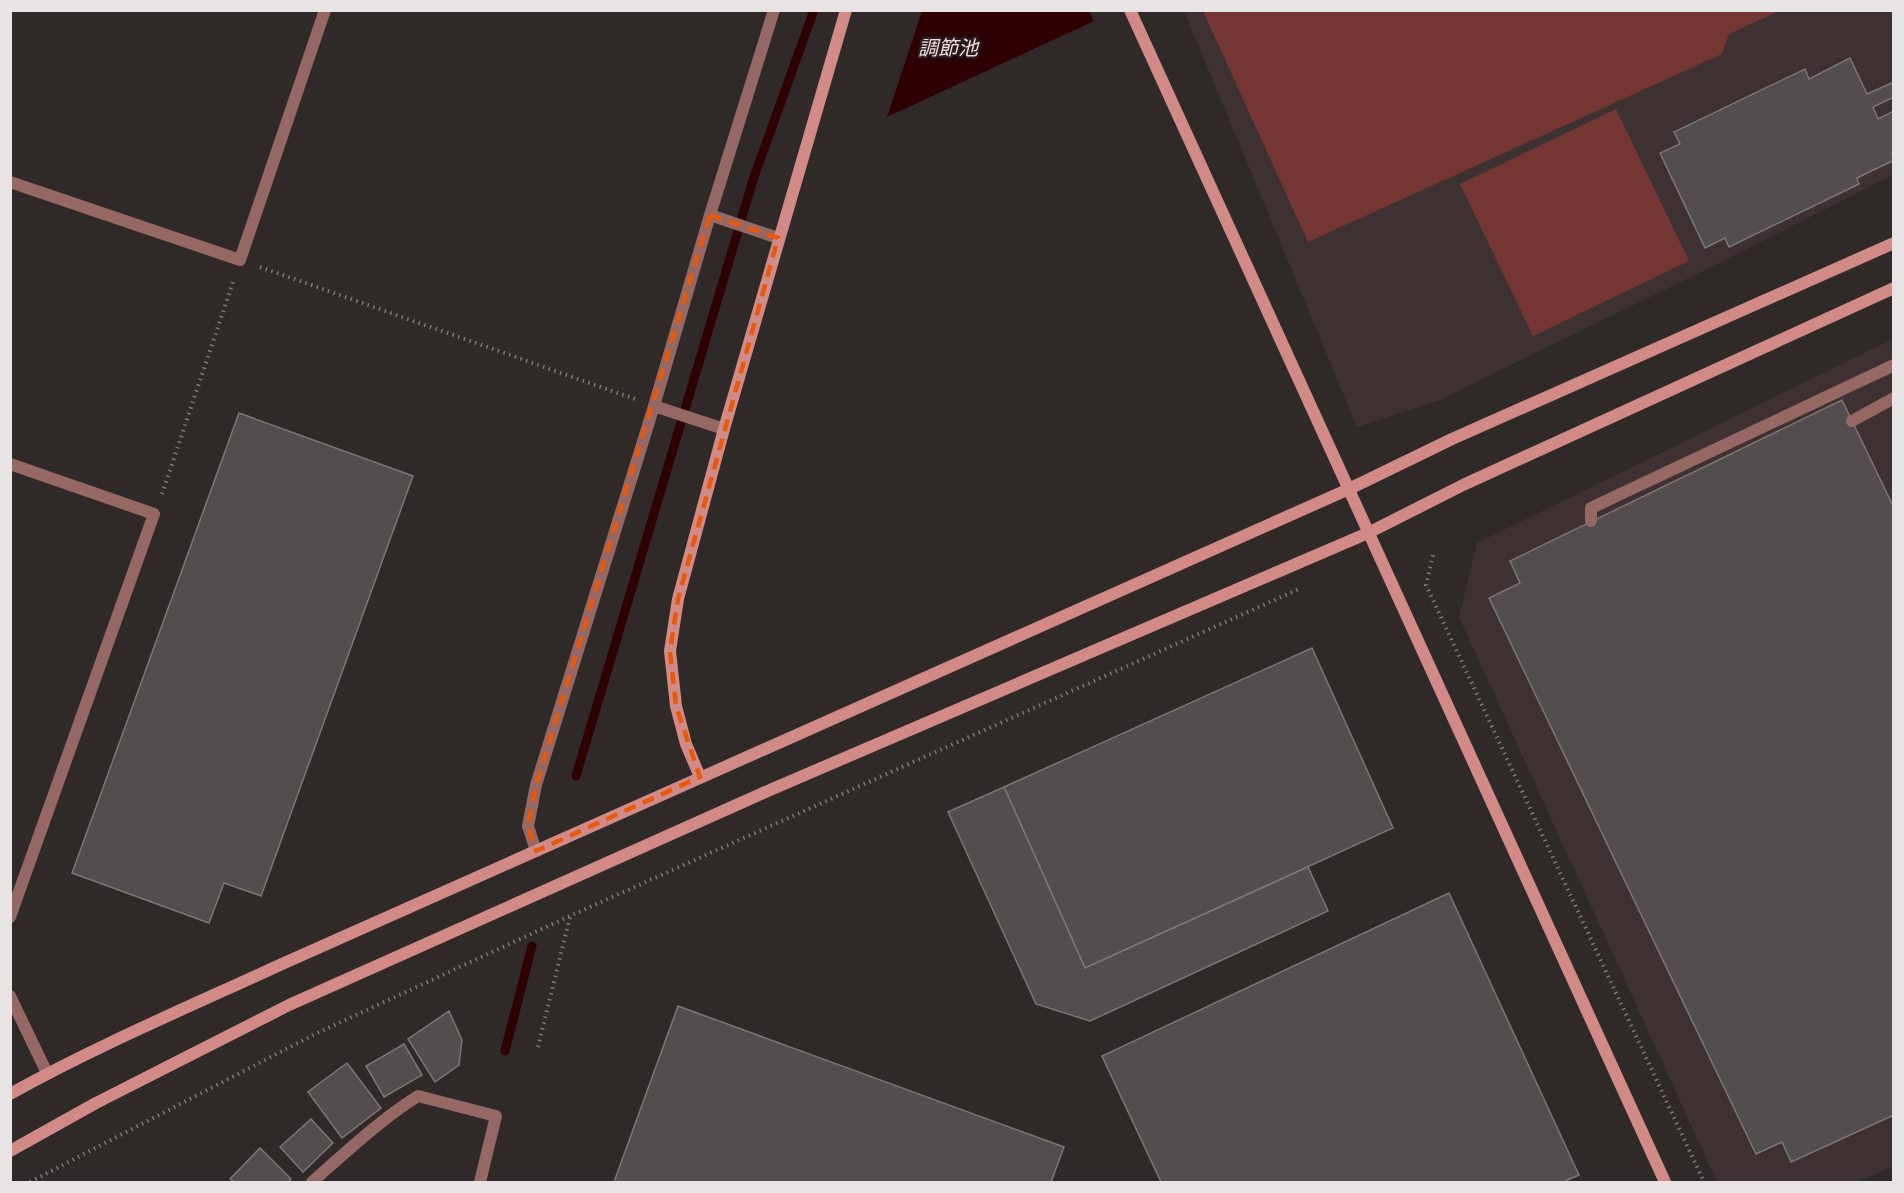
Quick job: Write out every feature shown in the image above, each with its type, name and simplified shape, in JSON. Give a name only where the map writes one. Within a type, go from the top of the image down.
[{"type":"street","points":[[10,182],[240,260],[325,10]]},
{"type":"street","points":[[536,851],[528,826],[536,785],[774,10]]},
{"type":"street","points":[[699,777],[686,744],[676,706],[670,651],[678,599],[778,238],[846,10]]},
{"type":"street","points":[[1130,10],[1665,1182]]},
{"type":"street","points":[[710,215],[778,238]]},
{"type":"street","points":[[10,1094],[47,1073],[132,1032],[699,777],[1349,489],[1452,439],[1893,243]]},
{"type":"street","points":[[10,1151],[96,1103],[289,1005],[770,790],[1368,533],[1463,485],[1892,292]]},
{"type":"street","points":[[1591,521],[1591,508],[1893,365]]},
{"type":"street","points":[[1852,421],[1893,398]]},
{"type":"street","points":[[654,406],[724,429]]},
{"type":"street","points":[[10,464],[154,514],[10,917]]},
{"type":"street","points":[[10,996],[47,1073]]},
{"type":"street","points":[[312,1182],[352,1146],[418,1096],[496,1116],[480,1182]]},
{"type":"path","points":[[154,514],[240,260],[654,406]]},
{"type":"path","points":[[1434,555],[1426,585],[1704,1182]]},
{"type":"path","points":[[30,1182],[315,1034],[570,916],[1299,589]]},
{"type":"path","points":[[538,1047],[570,916]]},
{"type":"highlighted area","points":[[710,215],[778,238],[678,599],[670,651],[676,706],[700,777],[536,851],[528,826],[536,785]]},
{"type":"shaded area","points":[[1184,11],[1893,11],[1893,175],[1440,400],[1357,427]]},
{"type":"shaded area","points":[[1203,11],[1779,11],[1729,34],[1722,54],[1308,242]]},
{"type":"shaded area","points":[[1616,109],[1689,261],[1533,336],[1460,184]]},
{"type":"shaded area","points":[[1893,339],[1893,1167],[1857,1182],[1717,1182],[1459,617],[1477,543]]},
{"type":"water","name":"調節池","points":[[922,11],[1089,11],[1094,21],[887,117]]},
{"type":"building","points":[[1850,58],[1867,94],[1894,82],[1894,97],[1873,107],[1878,119],[1894,111],[1894,153],[1892,154],[1894,160],[1857,178],[1859,184],[1729,247],[1725,238],[1705,248],[1660,153],[1680,144],[1674,132],[1805,69],[1809,79]]},
{"type":"building","points":[[1842,400],[1894,508],[1894,1115],[1791,1162],[1782,1142],[1756,1154],[1489,598],[1520,583],[1510,561]]},
{"type":"building","points":[[239,413],[413,476],[261,896],[224,883],[209,923],[72,873]]},
{"type":"building","points":[[1312,648],[1393,828],[1085,968],[1004,787]]},
{"type":"building","points":[[1004,787],[1085,968],[1308,867],[1328,911],[1090,1021],[1036,1004],[948,812]]},
{"type":"building","points":[[1449,893],[1579,1175],[1563,1182],[1161,1182],[1102,1056]]},
{"type":"building","points":[[678,1006],[1064,1147],[1051,1182],[614,1182]]},
{"type":"building","points":[[449,1011],[462,1040],[459,1065],[435,1082],[408,1039]]},
{"type":"building","points":[[404,1044],[422,1075],[384,1097],[366,1066]]},
{"type":"building","points":[[347,1063],[381,1108],[342,1138],[308,1092]]},
{"type":"building","points":[[311,1119],[333,1143],[303,1172],[280,1147]]},
{"type":"building","points":[[260,1148],[291,1179],[288,1182],[234,1182],[230,1179]]},
{"type":"waterway","points":[[576,776],[754,177],[814,10]]},
{"type":"waterway","points":[[505,1051],[532,946]]}]
